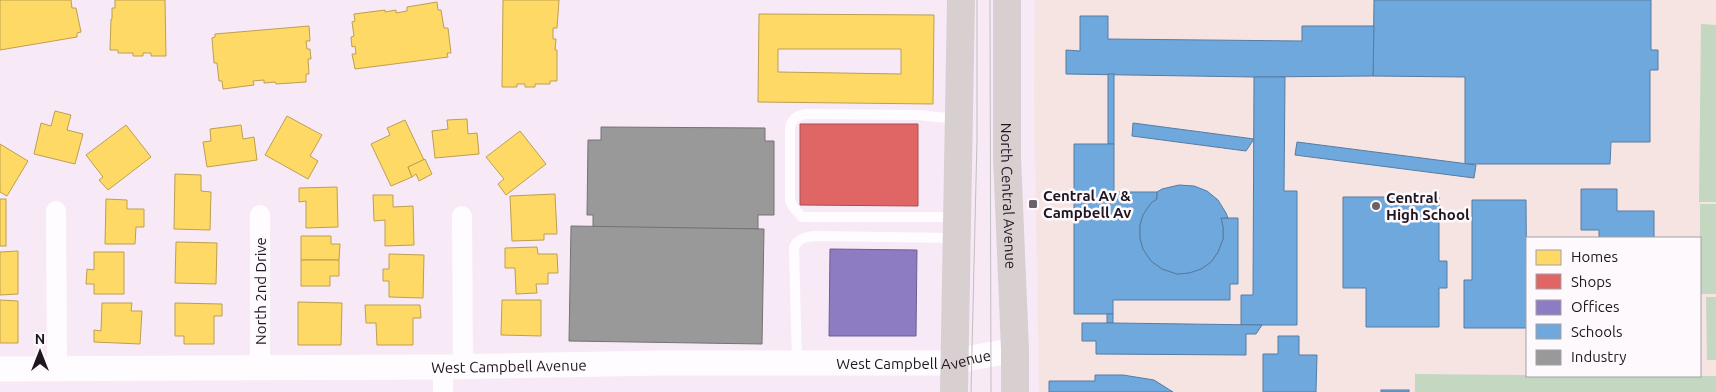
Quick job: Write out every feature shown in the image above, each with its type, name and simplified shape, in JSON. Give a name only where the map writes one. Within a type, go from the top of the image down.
[{"type":"main road","points":[[954,392],[961,0]]},
{"type":"main road","name":"North Central Avenue","points":[[1007,0],[1007,157],[1015,392]]},
{"type":"street","points":[[56,211],[56,370]]},
{"type":"street","name":"North 2nd Drive","points":[[260,215],[260,367]]},
{"type":"street","points":[[443,392],[453,367],[462,216]]},
{"type":"street","name":"West Campbell Avenue","points":[[0,369],[453,367],[663,363],[954,363],[1015,350]]},
{"type":"lane","points":[[956,228],[802,216],[790,201],[790,129],[794,119],[799,115],[806,114],[918,115],[960,119]]},
{"type":"lane","points":[[797,364],[794,247],[796,242],[808,236],[956,228]]},
{"type":"shaded area","name":"Central High School","points":[[1035,0],[1716,0],[1716,376],[1701,376],[1701,237],[1526,237],[1526,375],[1415,374],[1415,392],[1039,392],[1034,95]]},
{"type":"green space","points":[[1701,24],[1716,25],[1716,202],[1699,202]]},
{"type":"green space","points":[[1700,204],[1716,204],[1716,294],[1701,294]]},
{"type":"green space","points":[[1706,297],[1716,297],[1716,360],[1707,360]]},
{"type":"green space","points":[[1415,374],[1526,375],[1526,377],[1716,376],[1716,392],[1415,392]]},
{"type":"building: Homes","points":[[0,0],[71,0],[72,8],[76,8],[81,32],[77,33],[77,37],[0,50]]},
{"type":"building: Homes","points":[[115,0],[165,0],[166,56],[151,56],[151,53],[143,53],[143,56],[133,56],[133,53],[118,53],[118,50],[110,50],[112,8],[115,8]]},
{"type":"building: Homes","points":[[503,0],[559,0],[557,28],[553,28],[553,39],[556,39],[555,50],[557,50],[557,81],[550,81],[550,84],[535,84],[535,87],[525,87],[525,84],[517,84],[517,87],[502,87]]},
{"type":"building: Homes","points":[[437,2],[438,10],[441,10],[444,28],[448,28],[451,53],[447,53],[448,57],[355,69],[352,54],[356,54],[355,46],[352,47],[351,37],[354,36],[352,22],[355,21],[354,14],[385,10],[385,12],[396,10],[396,13],[407,11],[407,7]]},
{"type":"building: Homes","points":[[759,14],[934,15],[933,104],[758,102]],"holes":[[[778,49],[901,49],[901,74],[778,72]]]},
{"type":"building: Homes","points":[[309,26],[310,41],[306,41],[307,49],[310,49],[311,59],[308,59],[309,74],[306,74],[306,82],[276,84],[275,82],[264,83],[264,80],[253,81],[254,85],[223,89],[222,81],[219,81],[217,63],[214,63],[212,38],[215,37],[215,34]]},
{"type":"building: Homes","points":[[55,111],[71,115],[67,130],[83,134],[75,164],[34,154],[41,123],[51,126]]},
{"type":"building: Homes","points":[[287,116],[322,135],[310,156],[318,161],[308,179],[265,155]]},
{"type":"building: Homes","points":[[467,119],[468,134],[477,133],[479,154],[435,158],[432,131],[448,129],[447,120]]},
{"type":"building: Homes","points":[[405,120],[424,160],[408,167],[412,177],[391,186],[371,144],[390,135],[387,128]]},
{"type":"building: Homes","points":[[126,125],[151,157],[108,190],[99,180],[103,177],[86,155]]},
{"type":"building: Homes","points":[[241,125],[243,139],[254,137],[257,160],[207,167],[203,142],[211,141],[210,129]]},
{"type":"building: Homes","points":[[520,131],[546,164],[506,195],[498,184],[504,179],[486,157]]},
{"type":"building: Homes","points":[[0,144],[28,161],[7,196],[0,192]]},
{"type":"building: Homes","points":[[425,159],[432,174],[419,181],[416,174],[412,177],[408,167]]},
{"type":"building: Homes","points":[[175,174],[201,175],[201,191],[211,192],[210,230],[174,229]]},
{"type":"building: Homes","points":[[337,187],[338,227],[306,228],[306,201],[299,202],[299,188]]},
{"type":"building: Homes","points":[[555,194],[557,234],[544,234],[544,240],[512,241],[510,196]]},
{"type":"building: Homes","points":[[373,195],[393,195],[393,207],[413,206],[414,245],[385,246],[385,220],[374,221]]},
{"type":"building: Homes","points":[[0,199],[6,199],[6,246],[0,246]]},
{"type":"building: Homes","points":[[106,199],[127,200],[127,209],[144,209],[144,227],[136,227],[135,244],[105,244]]},
{"type":"building: Homes","points":[[301,236],[331,236],[331,244],[340,244],[339,260],[301,260]]},
{"type":"building: Homes","points":[[176,242],[217,243],[216,284],[175,283]]},
{"type":"building: Homes","points":[[537,247],[538,254],[557,254],[558,273],[548,273],[548,284],[536,284],[537,293],[516,294],[515,268],[505,268],[505,248]]},
{"type":"building: Homes","points":[[18,251],[18,294],[0,295],[0,252]]},
{"type":"building: Homes","points":[[94,252],[124,252],[124,294],[94,294],[94,284],[86,284],[87,269],[94,270]]},
{"type":"building: Homes","points":[[389,254],[424,255],[423,298],[389,297],[389,281],[383,281],[383,269],[389,269]]},
{"type":"building: Homes","points":[[301,260],[339,260],[339,276],[330,276],[330,286],[301,286]]},
{"type":"building: Homes","points":[[0,300],[18,301],[18,343],[0,343]]},
{"type":"building: Homes","points":[[502,300],[541,300],[541,336],[501,335]]},
{"type":"building: Homes","points":[[298,302],[342,303],[341,345],[298,345]]},
{"type":"building: Homes","points":[[102,303],[132,303],[131,311],[142,311],[140,344],[94,342],[94,330],[101,331]]},
{"type":"building: Homes","points":[[175,303],[222,304],[222,316],[214,316],[214,344],[184,344],[184,336],[175,336]]},
{"type":"building: Homes","points":[[365,305],[420,305],[421,318],[413,318],[413,345],[377,345],[376,323],[366,323]]},
{"type":"building: Shops","points":[[800,124],[918,124],[918,206],[800,205]]},
{"type":"building: Offices","points":[[830,249],[917,250],[916,336],[829,336]]},
{"type":"building: Schools","points":[[1374,0],[1651,0],[1651,50],[1658,50],[1658,70],[1650,70],[1650,142],[1611,142],[1610,164],[1465,164],[1465,77],[1373,76]]},
{"type":"building: Schools","points":[[1080,16],[1108,16],[1108,39],[1302,41],[1302,26],[1374,26],[1373,76],[1254,77],[1066,74],[1066,50],[1080,51]]},
{"type":"building: Schools","points":[[1108,74],[1114,74],[1114,144],[1108,144]]},
{"type":"building: Schools","points":[[1254,77],[1285,77],[1284,191],[1297,191],[1297,325],[1241,325],[1241,295],[1253,295]]},
{"type":"building: Schools","points":[[1133,123],[1254,139],[1246,151],[1132,136]]},
{"type":"building: Schools","points":[[1297,142],[1476,165],[1474,178],[1295,155]]},
{"type":"building: Schools","points":[[1074,144],[1114,144],[1114,192],[1157,192],[1157,199],[1151,203],[1143,215],[1140,225],[1140,238],[1143,249],[1151,261],[1162,269],[1177,274],[1201,269],[1211,262],[1218,252],[1223,239],[1221,218],[1238,218],[1238,284],[1230,284],[1230,300],[1113,300],[1113,314],[1074,314]]},
{"type":"building: Schools","points":[[1179,185],[1194,186],[1207,191],[1218,200],[1228,218],[1221,218],[1223,239],[1218,252],[1211,262],[1201,269],[1177,274],[1162,269],[1151,261],[1143,249],[1140,238],[1140,225],[1143,215],[1151,203],[1157,199],[1157,192]]},
{"type":"building: Schools","points":[[1581,189],[1617,189],[1617,211],[1654,211],[1654,237],[1599,237],[1599,230],[1581,230]]},
{"type":"building: Schools","points":[[1343,197],[1439,197],[1439,261],[1447,261],[1447,288],[1439,288],[1439,327],[1366,327],[1366,288],[1343,288]]},
{"type":"building: Schools","points":[[1472,200],[1526,200],[1526,328],[1464,328],[1464,280],[1472,280]]},
{"type":"building: Schools","points":[[1107,314],[1113,314],[1113,323],[1107,323]]},
{"type":"building: Schools","points":[[1082,323],[1262,325],[1256,334],[1246,334],[1246,355],[1096,354],[1096,341],[1082,341]]},
{"type":"building: Schools","points":[[1278,336],[1299,336],[1299,355],[1317,355],[1316,392],[1263,392],[1263,354],[1278,354]]},
{"type":"building: Schools","points":[[1095,375],[1123,375],[1154,380],[1173,392],[1049,392],[1049,381],[1095,381]]},
{"type":"building: Schools","points":[[1381,390],[1409,390],[1409,392],[1381,392]]},
{"type":"building: Industry","points":[[601,127],[765,128],[765,141],[774,141],[774,215],[758,215],[758,229],[593,227],[593,215],[587,215],[588,140],[601,140]]},
{"type":"building: Industry","points":[[571,226],[764,229],[762,344],[569,341]]},
{"type":"tram line","points":[[971,392],[977,139],[977,0]]},
{"type":"tram line","points":[[990,0],[991,392]]},
{"type":"place","name":"Central Av & Campbell Av","points":[[1033,204]]},
{"type":"place","name":"Central High School","points":[[1376,206]]}]
